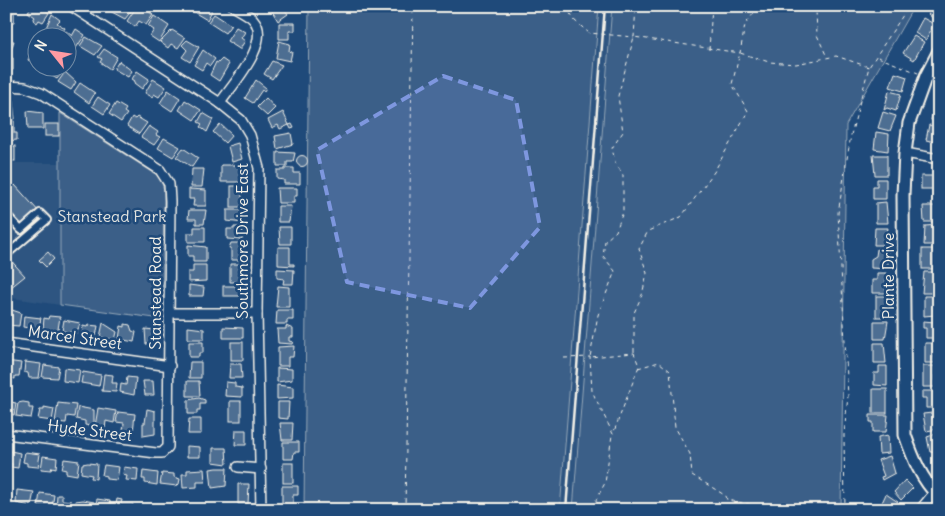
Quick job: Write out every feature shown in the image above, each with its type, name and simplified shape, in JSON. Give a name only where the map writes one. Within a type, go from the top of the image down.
[{"type":"street","name":"Southmore Drive East","points":[[71,6],[220,103],[241,120],[250,135],[256,151],[258,168],[257,313],[261,510]]},
{"type":"street","points":[[220,103],[256,51],[260,34],[253,19],[233,6]]},
{"type":"street","name":"Plante Drive","points":[[937,495],[916,466],[905,435],[903,195],[909,123],[926,76],[939,51]]},
{"type":"street","name":"Stanstead Road","points":[[6,86],[25,87],[41,93],[160,170],[169,184],[170,366],[168,447]]},
{"type":"street","points":[[905,153],[939,159]]},
{"type":"street","points":[[6,214],[21,230],[40,213],[47,220],[6,255]]},
{"type":"street","points":[[169,313],[257,313]]},
{"type":"street","name":"Marcel Street","points":[[6,342],[170,366]]},
{"type":"street","name":"Hyde Street","points":[[6,434],[148,452],[162,453],[168,447]]},
{"type":"street","points":[[238,467],[261,470]]},
{"type":"street","points":[[920,510],[937,495]]},
{"type":"path","points":[[404,510],[413,6]]},
{"type":"path","points":[[556,6],[569,12],[575,21],[590,33],[634,37],[709,50],[740,53],[769,62],[796,64],[836,56],[870,67]]},
{"type":"path","points":[[612,434],[592,391],[590,357],[598,315],[615,271],[603,256],[605,241],[616,231],[623,212],[623,175],[615,162],[612,148],[623,132],[618,96],[634,37],[636,6]]},
{"type":"path","points":[[709,50],[712,6]]},
{"type":"path","points":[[597,510],[596,500],[605,482],[612,434],[638,368],[634,353],[634,313],[642,295],[647,272],[639,249],[648,232],[680,217],[714,172],[748,111],[732,84],[745,25],[760,6]]},
{"type":"path","points":[[811,6],[816,10],[817,35],[826,58]]},
{"type":"path","points":[[845,510],[844,435],[848,396],[838,213],[851,135],[870,67],[909,6]]},
{"type":"path","points":[[878,56],[926,76]]},
{"type":"path","points":[[564,358],[634,353]]},
{"type":"path","points":[[638,368],[659,362],[670,371],[676,427],[690,454],[692,474],[726,496],[727,500],[780,510]]},
{"type":"highlighted area","points":[[443,76],[516,100],[540,227],[470,308],[347,282],[317,150]]},
{"type":"shaded area","points":[[599,6],[612,6],[573,510],[560,510]]},
{"type":"shaded area","points":[[6,163],[60,163],[60,305],[6,297]]},
{"type":"green space","points":[[309,6],[599,6],[560,510],[304,510]]},
{"type":"green space","points":[[612,6],[914,6],[846,125],[841,510],[573,510]]},
{"type":"green space","name":"Stanstead Park","points":[[60,113],[160,177],[164,190],[162,319],[60,305]]},
{"type":"building","points":[[31,6],[40,6],[49,13],[43,22],[39,20],[37,23],[33,20],[35,17],[28,12]]},
{"type":"building","points":[[113,6],[126,6],[132,10],[125,19],[110,11]]},
{"type":"building","points":[[137,6],[146,9],[153,15],[146,25],[139,21],[135,27],[127,21]]},
{"type":"building","points":[[196,6],[204,6],[212,11],[207,20],[192,11]]},
{"type":"building","points":[[269,6],[286,6],[285,10],[288,14],[278,21]]},
{"type":"building","points":[[934,6],[939,6],[939,17],[935,20],[928,14]]},
{"type":"building","points":[[6,13],[14,13],[14,23],[11,23],[11,27],[6,27]]},
{"type":"building","points":[[52,14],[60,20],[57,23],[65,28],[46,28]]},
{"type":"building","points":[[214,14],[231,25],[225,33],[208,22]]},
{"type":"building","points":[[154,16],[169,26],[159,42],[150,36],[154,30],[148,26]]},
{"type":"building","points":[[923,18],[934,24],[926,40],[915,33]]},
{"type":"building","points":[[279,23],[295,23],[295,31],[289,31],[289,39],[279,39]]},
{"type":"building","points":[[236,27],[245,32],[241,38],[245,41],[241,50],[227,41]]},
{"type":"building","points":[[78,30],[85,35],[78,45]]},
{"type":"building","points":[[172,30],[185,38],[178,48],[171,44],[168,48],[160,42]]},
{"type":"building","points":[[6,33],[11,33],[10,41],[14,41],[11,50],[6,50]]},
{"type":"building","points":[[914,36],[924,42],[914,60],[903,53]]},
{"type":"building","points":[[86,37],[102,46],[95,55],[80,46]]},
{"type":"building","points":[[187,40],[199,47],[190,62],[182,57],[187,50],[182,45]]},
{"type":"building","points":[[279,41],[290,44],[289,51],[292,52],[290,61],[276,58]]},
{"type":"building","points":[[104,49],[117,57],[110,69],[100,62],[102,59],[98,57]]},
{"type":"building","points":[[203,50],[215,59],[210,66],[206,63],[202,70],[194,65]]},
{"type":"building","points":[[6,54],[10,54],[10,58],[13,58],[13,70],[6,70]]},
{"type":"building","points":[[222,59],[229,64],[219,81],[210,75],[216,62],[218,63]]},
{"type":"building","points":[[119,61],[132,71],[128,77],[114,69]]},
{"type":"building","points":[[272,61],[282,65],[272,79],[264,74]]},
{"type":"building","points":[[137,71],[149,79],[142,89],[132,79]]},
{"type":"building","points":[[895,73],[907,77],[903,91],[890,87]]},
{"type":"building","points":[[61,78],[72,78],[76,82],[71,90],[58,82]]},
{"type":"building","points":[[153,79],[166,87],[159,97],[154,94],[152,97],[145,93]]},
{"type":"building","points":[[256,80],[266,88],[264,91],[262,90],[253,103],[245,98]]},
{"type":"building","points":[[80,83],[95,93],[89,103],[74,92]]},
{"type":"building","points":[[168,90],[180,98],[172,111],[160,103]]},
{"type":"building","points":[[889,91],[901,94],[896,111],[887,108],[884,110]]},
{"type":"building","points":[[98,97],[110,105],[104,114],[92,106]]},
{"type":"building","points":[[266,98],[275,108],[267,116],[257,107]]},
{"type":"building","points":[[185,100],[201,110],[194,120],[179,110]]},
{"type":"building","points":[[6,101],[13,101],[15,119],[6,119]]},
{"type":"building","points":[[116,103],[126,109],[124,112],[127,114],[121,122],[109,114]]},
{"type":"building","points":[[935,103],[939,105],[939,123],[931,120]]},
{"type":"building","points":[[27,111],[43,113],[43,129],[28,129]]},
{"type":"building","points":[[283,112],[289,125],[280,129],[278,125],[272,128],[268,120]]},
{"type":"building","points":[[883,112],[896,116],[890,131],[878,128]]},
{"type":"building","points":[[203,113],[213,119],[207,132],[200,127],[202,124],[198,122]]},
{"type":"building","points":[[132,117],[135,119],[137,117],[147,123],[139,134],[127,126]]},
{"type":"building","points":[[6,121],[14,121],[14,133],[17,133],[17,140],[6,141]]},
{"type":"building","points":[[45,124],[59,124],[59,136],[45,136]]},
{"type":"building","points":[[220,124],[232,135],[225,143],[213,132]]},
{"type":"building","points":[[929,125],[939,127],[939,143],[926,140]]},
{"type":"building","points":[[149,126],[158,132],[156,135],[160,137],[154,145],[141,137]]},
{"type":"building","points":[[876,132],[889,134],[888,151],[874,149]]},
{"type":"building","points":[[291,133],[293,144],[277,149],[275,136]]},
{"type":"building","points":[[164,138],[180,147],[173,157],[158,148]]},
{"type":"building","points":[[238,143],[242,159],[232,162],[228,146]]},
{"type":"building","points":[[6,146],[15,146],[15,161],[6,161]]},
{"type":"building","points":[[183,148],[198,158],[192,167],[176,157]]},
{"type":"building","points":[[277,152],[295,153],[293,162],[287,162],[287,166],[277,166]]},
{"type":"building","points":[[302,155],[308,161],[302,167],[296,161]]},
{"type":"building","points":[[873,155],[887,155],[887,175],[875,175]]},
{"type":"building","points":[[221,165],[241,165],[243,182],[221,182]]},
{"type":"building","points":[[285,168],[294,168],[294,173],[300,173],[300,184],[284,184],[284,180],[277,179],[277,170],[285,170]]},
{"type":"building","points":[[192,169],[204,169],[202,187],[191,187]]},
{"type":"building","points":[[921,176],[936,176],[936,189],[921,189]]},
{"type":"building","points":[[877,179],[886,179],[886,199],[873,199],[873,186],[877,186]]},
{"type":"building","points":[[15,185],[40,213],[21,230],[6,214],[6,193]]},
{"type":"building","points":[[231,186],[242,186],[242,207],[231,207]]},
{"type":"building","points":[[277,188],[297,188],[297,196],[294,196],[294,203],[278,203]]},
{"type":"building","points":[[189,189],[206,190],[206,206],[193,206],[194,199],[189,199]]},
{"type":"building","points":[[886,202],[888,223],[876,223],[876,203]]},
{"type":"building","points":[[278,206],[291,206],[289,222],[278,222]]},
{"type":"building","points":[[923,206],[936,206],[939,222],[924,222]]},
{"type":"building","points":[[189,210],[206,210],[204,224],[196,224],[196,219],[188,219]]},
{"type":"building","points":[[227,210],[243,210],[243,223],[227,221]]},
{"type":"building","points":[[938,225],[938,239],[933,239],[933,245],[924,245],[925,226]]},
{"type":"building","points":[[194,227],[205,227],[205,242],[188,242],[188,233],[194,233]]},
{"type":"building","points":[[234,227],[243,227],[242,240],[227,239],[227,229],[234,229]]},
{"type":"building","points":[[279,227],[291,227],[291,244],[280,244]]},
{"type":"building","points":[[875,228],[888,228],[885,245],[874,245]]},
{"type":"building","points":[[231,243],[242,243],[241,260],[231,260],[231,248],[229,248]]},
{"type":"building","points":[[188,245],[206,247],[206,262],[193,262],[193,256],[188,256]]},
{"type":"building","points":[[278,247],[290,247],[290,264],[294,264],[294,266],[278,265]]},
{"type":"building","points":[[877,249],[888,250],[888,269],[871,268],[871,259],[876,256]]},
{"type":"building","points":[[922,249],[934,249],[934,269],[922,269]]},
{"type":"building","points":[[48,252],[54,259],[46,267],[39,260]]},
{"type":"building","points":[[6,255],[25,276],[10,288],[6,283]]},
{"type":"building","points":[[230,264],[242,264],[243,282],[230,282]]},
{"type":"building","points":[[193,265],[206,265],[206,281],[188,282],[188,272],[193,272]]},
{"type":"building","points":[[277,269],[294,270],[293,284],[283,284],[284,279],[277,278]]},
{"type":"building","points":[[924,272],[934,272],[934,293],[922,293]]},
{"type":"building","points":[[877,273],[886,273],[886,293],[872,293],[872,280],[877,280]]},
{"type":"building","points":[[189,285],[204,287],[203,296],[189,296]]},
{"type":"building","points":[[223,286],[243,286],[243,296],[223,296]]},
{"type":"building","points":[[278,286],[289,287],[289,307],[276,307]]},
{"type":"building","points":[[876,296],[888,296],[888,317],[876,317]]},
{"type":"building","points":[[924,296],[937,296],[937,309],[933,309],[935,315],[924,316]]},
{"type":"building","points":[[12,310],[21,313],[19,326],[6,325],[6,314],[9,315]]},
{"type":"building","points":[[277,310],[293,310],[293,320],[287,320],[287,324],[276,324]]},
{"type":"building","points":[[24,316],[41,318],[39,328],[23,327]]},
{"type":"building","points":[[49,316],[60,317],[56,331],[43,329],[44,318],[48,319]]},
{"type":"building","points":[[64,320],[80,323],[77,333],[62,331]]},
{"type":"building","points":[[874,321],[888,321],[885,339],[874,339]]},
{"type":"building","points":[[923,321],[935,322],[935,338],[926,338],[926,328],[923,328]]},
{"type":"building","points":[[103,323],[117,332],[115,340],[100,337]]},
{"type":"building","points":[[125,324],[130,325],[132,331],[136,332],[134,342],[119,339],[121,326],[125,327]]},
{"type":"building","points":[[88,325],[98,326],[96,336],[82,335],[83,326],[87,327]]},
{"type":"building","points":[[286,326],[293,329],[293,337],[289,337],[289,341],[293,342],[292,344],[278,343],[277,329],[286,329]]},
{"type":"building","points":[[188,327],[204,329],[204,339],[188,339]]},
{"type":"building","points":[[223,327],[243,328],[243,338],[223,338]]},
{"type":"building","points":[[145,329],[155,330],[155,344],[146,344]]},
{"type":"building","points":[[189,342],[203,342],[203,353],[199,353],[199,357],[189,357]]},
{"type":"building","points":[[231,342],[243,342],[243,360],[231,360]]},
{"type":"building","points":[[874,343],[884,343],[886,363],[874,363]]},
{"type":"building","points":[[925,343],[939,343],[939,356],[934,356],[935,363],[925,363]]},
{"type":"building","points":[[294,346],[293,357],[288,357],[288,366],[278,366],[278,347]]},
{"type":"building","points":[[6,361],[21,363],[19,376],[15,376],[15,379],[6,377]]},
{"type":"building","points":[[25,362],[41,364],[39,378],[29,378],[28,373],[24,372]]},
{"type":"building","points":[[190,362],[201,362],[201,378],[189,378]]},
{"type":"building","points":[[230,364],[241,364],[242,378],[229,378]]},
{"type":"building","points":[[44,365],[59,367],[57,378],[42,377]]},
{"type":"building","points":[[879,366],[887,366],[887,386],[874,385],[874,373],[879,373]]},
{"type":"building","points":[[923,366],[935,366],[936,387],[923,387]]},
{"type":"building","points":[[64,368],[80,370],[78,383],[63,381]]},
{"type":"building","points":[[277,368],[292,369],[292,380],[277,382]]},
{"type":"building","points":[[83,372],[101,375],[99,386],[81,383]]},
{"type":"building","points":[[104,374],[113,375],[112,383],[117,383],[116,392],[102,391]]},
{"type":"building","points":[[127,377],[136,378],[134,395],[120,392],[121,384],[126,385]]},
{"type":"building","points":[[143,381],[153,381],[154,395],[145,395]]},
{"type":"building","points":[[187,381],[199,381],[200,396],[187,396]]},
{"type":"building","points":[[226,382],[235,383],[235,387],[242,388],[242,397],[225,396]]},
{"type":"building","points":[[277,385],[293,387],[293,398],[277,399]]},
{"type":"building","points":[[873,389],[887,389],[887,413],[873,413]]},
{"type":"building","points":[[922,391],[935,391],[935,408],[926,408],[926,398],[922,398]]},
{"type":"building","points":[[199,398],[205,400],[205,404],[200,404],[200,410],[197,410],[197,414],[188,414],[188,400]]},
{"type":"building","points":[[6,401],[16,403],[14,415],[6,413]]},
{"type":"building","points":[[230,401],[241,401],[241,421],[230,421]]},
{"type":"building","points":[[278,402],[289,402],[288,419],[278,418]]},
{"type":"building","points":[[18,403],[29,403],[29,408],[33,408],[31,418],[16,416]]},
{"type":"building","points":[[58,403],[76,405],[74,417],[67,416],[66,423],[55,422]]},
{"type":"building","points":[[44,407],[54,409],[52,421],[38,419],[40,410],[44,410]]},
{"type":"building","points":[[78,407],[94,410],[94,427],[85,425],[85,421],[76,419]]},
{"type":"building","points":[[98,408],[116,411],[114,423],[106,421],[105,429],[95,427]]},
{"type":"building","points":[[147,409],[155,411],[155,434],[143,436],[143,423],[145,423]]},
{"type":"building","points":[[118,412],[135,414],[133,432],[123,431],[124,423],[116,422]]},
{"type":"building","points":[[932,413],[933,419],[936,418],[938,429],[926,431],[923,414]]},
{"type":"building","points":[[870,415],[888,415],[886,432],[873,432],[873,422],[870,422]]},
{"type":"building","points":[[189,419],[201,419],[201,434],[188,434]]},
{"type":"building","points":[[280,423],[293,423],[292,440],[282,440]]},
{"type":"building","points":[[236,430],[246,430],[246,445],[235,445]]},
{"type":"building","points":[[939,433],[939,450],[930,452],[927,437]]},
{"type":"building","points":[[888,435],[889,453],[879,454],[878,437]]},
{"type":"building","points":[[283,442],[299,442],[299,452],[294,452],[293,459],[283,459]]},
{"type":"building","points":[[187,446],[200,447],[200,457],[187,457]]},
{"type":"building","points":[[213,448],[226,448],[227,464],[213,462]]},
{"type":"building","points":[[6,450],[20,453],[18,468],[11,467],[12,464],[9,462],[6,463]]},
{"type":"building","points":[[25,452],[40,454],[38,467],[27,466],[27,463],[23,462]]},
{"type":"building","points":[[43,456],[57,458],[56,468],[52,467],[51,470],[41,469]]},
{"type":"building","points":[[890,456],[895,473],[882,480],[881,477],[884,476],[878,460]]},
{"type":"building","points":[[64,459],[79,461],[77,475],[66,473],[66,470],[62,469]]},
{"type":"building","points":[[283,463],[293,463],[293,483],[283,483]]},
{"type":"building","points":[[82,464],[97,464],[96,479],[91,478],[92,475],[81,473]]},
{"type":"building","points":[[104,465],[119,467],[117,480],[106,479],[106,476],[102,475]]},
{"type":"building","points":[[124,467],[138,469],[137,481],[126,480],[127,476],[123,475]]},
{"type":"building","points":[[227,468],[226,486],[212,488],[210,469]]},
{"type":"building","points":[[204,469],[205,482],[197,482],[197,487],[183,488],[182,474],[187,474],[187,470]]},
{"type":"building","points":[[143,471],[158,473],[157,485],[145,483],[145,479],[142,479]]},
{"type":"building","points":[[162,473],[174,474],[174,477],[180,479],[179,484],[177,486],[160,484]]},
{"type":"building","points":[[905,480],[913,488],[901,500],[894,492]]},
{"type":"building","points":[[238,484],[249,484],[248,504],[238,504]]},
{"type":"building","points":[[282,486],[298,486],[298,495],[293,495],[293,506],[282,506]]},
{"type":"building","points":[[17,490],[34,492],[31,506],[16,503]]},
{"type":"building","points":[[40,493],[54,495],[52,508],[38,506]]},
{"type":"building","points":[[886,494],[898,502],[894,510],[879,509]]},
{"type":"building","points":[[57,495],[62,495],[62,500],[71,501],[70,510],[56,509]]},
{"type":"building","points":[[97,499],[110,501],[110,504],[114,504],[113,510],[95,510]]},
{"type":"building","points":[[117,499],[122,500],[121,504],[133,504],[132,510],[115,510]]},
{"type":"building","points":[[76,501],[94,502],[93,510],[75,510]]},
{"type":"railway","points":[[566,510],[605,6]]}]
